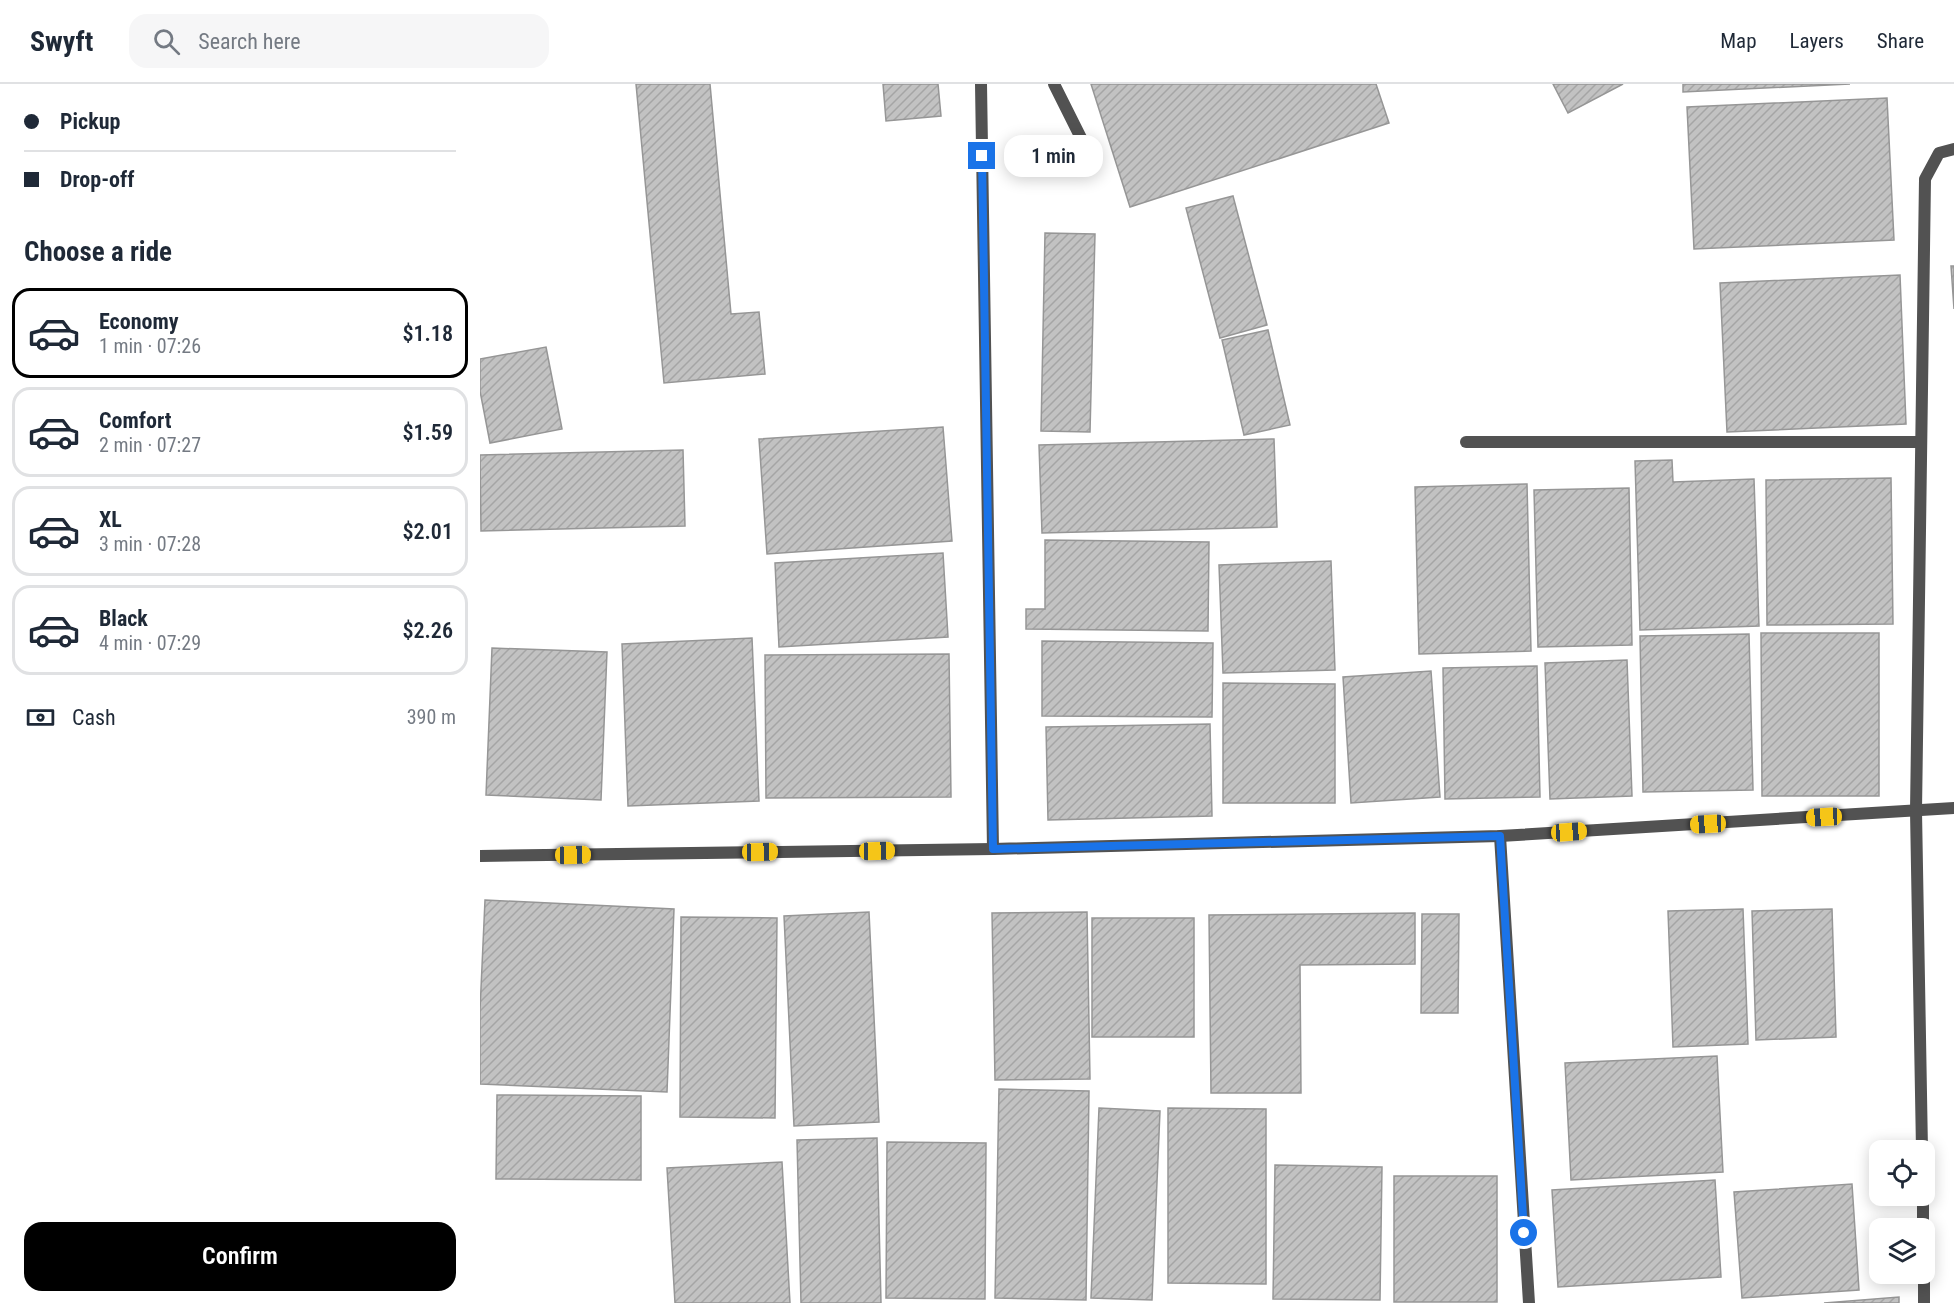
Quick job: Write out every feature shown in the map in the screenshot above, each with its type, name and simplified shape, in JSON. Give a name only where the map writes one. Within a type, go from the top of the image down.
[{"type":"street","points":[[981,84],[993,849]]},
{"type":"street","points":[[1054,84],[1086,148]]},
{"type":"street","points":[[1922,1140],[1916,812],[1924,179],[1939,153],[1954,149]]},
{"type":"street","points":[[1466,442],[1921,442]]},
{"type":"street","points":[[480,856],[993,849],[1500,836],[1954,808]]},
{"type":"street","points":[[1500,836],[1529,1303]]},
{"type":"street","points":[[1924,1284],[1924,1303]]},
{"type":"building","points":[[636,84],[710,84],[731,314],[759,312],[765,374],[664,383]]},
{"type":"building","points":[[883,84],[938,84],[941,116],[886,121]]},
{"type":"building","points":[[1091,84],[1376,84],[1389,123],[1130,207]]},
{"type":"building","points":[[1553,84],[1623,84],[1568,113]]},
{"type":"building","points":[[1683,84],[1850,84],[1683,92]]},
{"type":"building","points":[[1887,98],[1894,240],[1694,249],[1687,107]]},
{"type":"building","points":[[1233,196],[1267,325],[1220,338],[1186,208]]},
{"type":"building","points":[[1045,233],[1095,234],[1090,432],[1041,431]]},
{"type":"building","points":[[1951,266],[1954,266],[1954,309]]},
{"type":"building","points":[[1900,275],[1906,424],[1727,432],[1720,283]]},
{"type":"building","points":[[1268,330],[1290,425],[1244,435],[1222,340]]},
{"type":"building","points":[[546,347],[562,429],[490,443],[480,391],[480,359]]},
{"type":"building","points":[[943,427],[952,541],[767,554],[759,439]]},
{"type":"building","points":[[1274,439],[1277,527],[1042,533],[1039,445]]},
{"type":"building","points":[[683,450],[685,526],[481,531],[480,455]]},
{"type":"building","points":[[1672,460],[1673,482],[1754,479],[1759,626],[1640,630],[1635,461]]},
{"type":"building","points":[[1891,478],[1893,624],[1767,625],[1766,480]]},
{"type":"building","points":[[1527,484],[1531,651],[1419,654],[1415,487]]},
{"type":"building","points":[[1629,488],[1632,645],[1538,647],[1534,490]]},
{"type":"building","points":[[1045,540],[1209,542],[1208,631],[1026,629],[1026,609],[1045,609]]},
{"type":"building","points":[[943,553],[948,637],[779,647],[775,563]]},
{"type":"building","points":[[1331,561],[1335,670],[1223,673],[1219,565]]},
{"type":"building","points":[[1761,633],[1879,633],[1879,796],[1762,796]]},
{"type":"building","points":[[1749,634],[1753,790],[1643,792],[1640,636]]},
{"type":"building","points":[[752,638],[759,801],[628,806],[622,644]]},
{"type":"building","points":[[1042,641],[1213,643],[1212,717],[1042,716]]},
{"type":"building","points":[[492,648],[607,652],[601,800],[486,795]]},
{"type":"building","points":[[949,654],[951,797],[766,798],[765,655]]},
{"type":"building","points":[[1627,660],[1632,796],[1550,799],[1545,663]]},
{"type":"building","points":[[1537,666],[1540,797],[1445,799],[1443,668]]},
{"type":"building","points":[[1431,671],[1440,797],[1351,803],[1343,677]]},
{"type":"building","points":[[1223,683],[1335,684],[1335,803],[1223,803]]},
{"type":"building","points":[[1210,724],[1212,816],[1048,820],[1046,727]]},
{"type":"building","points":[[485,900],[674,909],[667,1092],[480,1084],[480,1010]]},
{"type":"building","points":[[1743,909],[1748,1044],[1673,1047],[1668,911]]},
{"type":"building","points":[[1832,909],[1836,1037],[1756,1040],[1752,911]]},
{"type":"building","points":[[869,912],[879,1122],[794,1126],[784,916]]},
{"type":"building","points":[[1087,912],[1090,1079],[995,1080],[992,913]]},
{"type":"building","points":[[1415,913],[1415,964],[1300,965],[1301,1093],[1211,1093],[1209,915]]},
{"type":"building","points":[[1422,914],[1459,914],[1458,1013],[1421,1013]]},
{"type":"building","points":[[681,917],[777,918],[775,1118],[680,1117]]},
{"type":"building","points":[[1092,918],[1194,918],[1194,1037],[1092,1037]]},
{"type":"building","points":[[1717,1056],[1723,1172],[1571,1180],[1565,1063]]},
{"type":"building","points":[[999,1089],[1089,1091],[1086,1300],[995,1298]]},
{"type":"building","points":[[497,1095],[641,1096],[641,1180],[496,1179]]},
{"type":"building","points":[[1099,1108],[1160,1111],[1152,1300],[1091,1298]]},
{"type":"building","points":[[1168,1108],[1266,1109],[1266,1284],[1168,1283]]},
{"type":"building","points":[[877,1138],[881,1303],[801,1303],[797,1140]]},
{"type":"building","points":[[887,1142],[986,1143],[985,1299],[886,1298]]},
{"type":"building","points":[[782,1162],[790,1303],[675,1303],[667,1168]]},
{"type":"building","points":[[1275,1165],[1382,1167],[1380,1300],[1273,1299]]},
{"type":"building","points":[[1394,1176],[1497,1176],[1497,1302],[1394,1302]]},
{"type":"building","points":[[1715,1180],[1721,1277],[1558,1287],[1552,1190]]},
{"type":"building","points":[[1852,1184],[1859,1290],[1742,1298],[1734,1192]]},
{"type":"building","points":[[1899,1297],[1899,1303],[1824,1303]]},
{"type":"route","points":[[982,156],[993,849],[1500,836],[1524,1233]]}]
